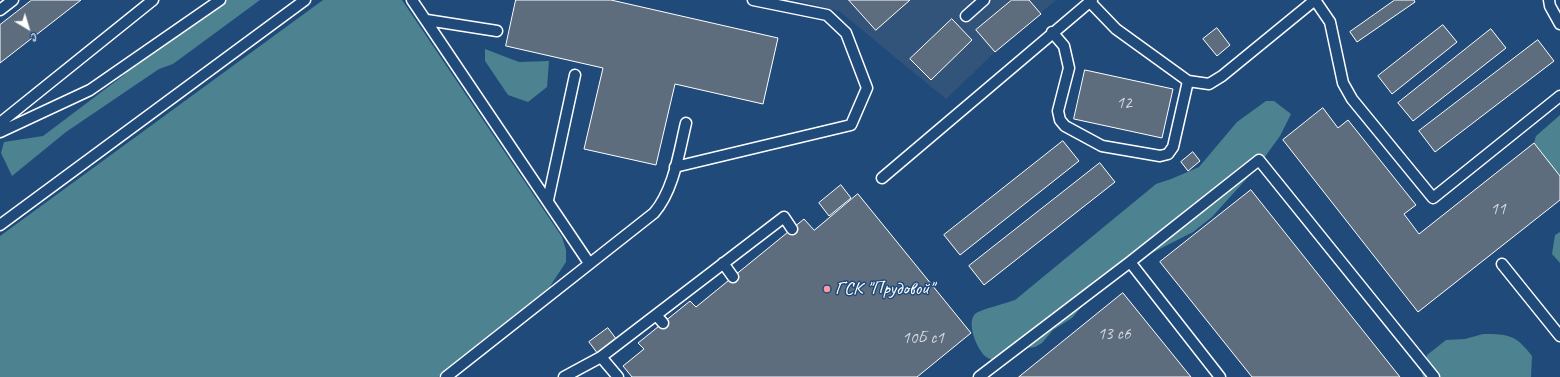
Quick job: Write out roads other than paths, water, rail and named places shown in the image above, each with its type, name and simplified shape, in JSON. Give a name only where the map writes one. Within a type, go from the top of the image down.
[{"type":"lane","points":[[0,10],[12,0]]},
{"type":"lane","points":[[0,123],[153,0]]},
{"type":"lane","points":[[0,132],[90,90],[220,0]]},
{"type":"lane","points":[[0,225],[305,0]]},
{"type":"lane","points":[[412,0],[427,20],[589,263]]},
{"type":"lane","points":[[675,167],[851,124],[868,88],[846,33],[827,15],[753,0]]},
{"type":"lane","points":[[966,16],[984,0]]},
{"type":"lane","points":[[882,178],[1052,32],[1091,1],[1116,29],[1188,81],[1209,84],[1218,79],[1315,0],[1330,22],[1343,83],[1352,99],[1432,198],[1560,96]]},
{"type":"lane","points":[[1549,0],[1550,6],[1560,24]]},
{"type":"lane","points":[[427,20],[497,31]]},
{"type":"lane","points":[[1052,32],[1064,46],[1069,68],[1058,111],[1060,120],[1065,126],[1102,146],[1160,156],[1168,154],[1173,147],[1188,81]]},
{"type":"lane","points":[[548,200],[575,75]]},
{"type":"lane","points":[[446,377],[654,213],[661,204],[675,167],[686,122]]},
{"type":"lane","points":[[979,377],[1130,262],[1259,160],[1434,377]]},
{"type":"lane","points":[[564,377],[601,357],[784,217],[792,228]]},
{"type":"lane","points":[[1130,262],[1220,377]]},
{"type":"lane","points":[[723,263],[733,277]]},
{"type":"lane","points":[[1502,264],[1560,336]]},
{"type":"lane","points":[[656,315],[663,323]]},
{"type":"lane","points":[[601,357],[618,377]]},
{"type":"place","name":"ГСК \"Прудовой\"","points":[[827,289]]}]
